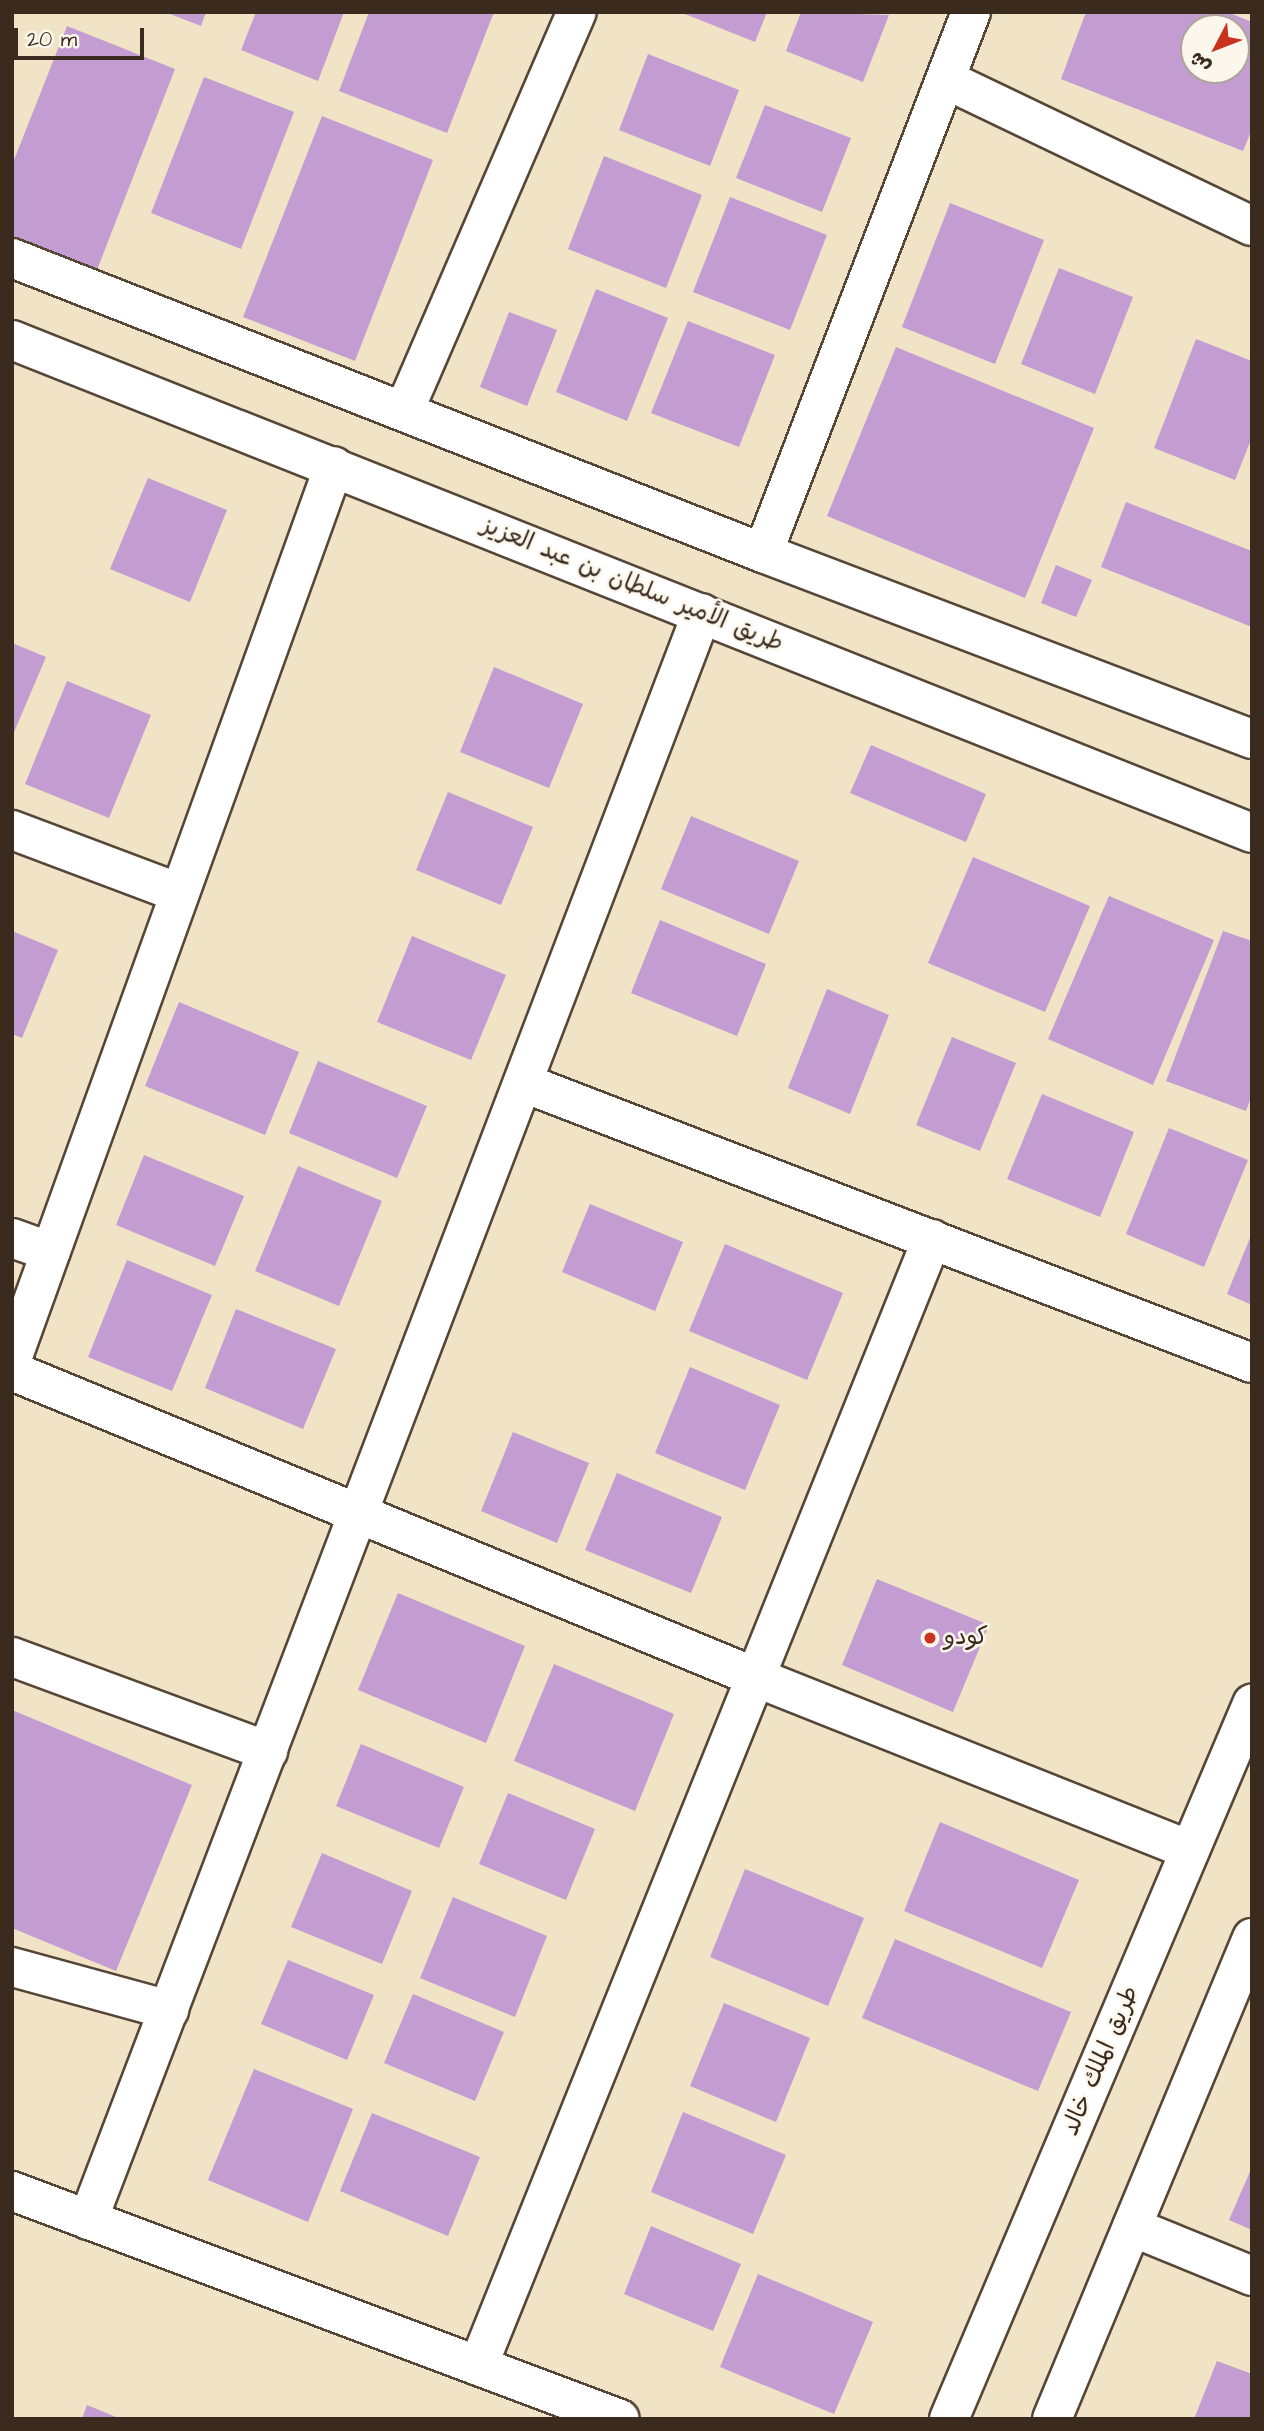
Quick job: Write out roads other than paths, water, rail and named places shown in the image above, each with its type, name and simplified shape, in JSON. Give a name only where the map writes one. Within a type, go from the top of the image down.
[{"type":"street","points":[[404,411],[577,12]]},
{"type":"street","points":[[763,553],[971,12]]},
{"type":"street","points":[[947,80],[1252,226]]},
{"type":"street","points":[[12,258],[763,553],[1252,739]]},
{"type":"street","name":"طريق الأمير سلطان بن عبد العزيز","points":[[12,340],[1252,832]]},
{"type":"street","points":[[12,1359],[334,466]]},
{"type":"street","points":[[88,2220],[702,613]]},
{"type":"street","points":[[12,830],[180,893]]},
{"type":"street","points":[[524,1083],[1252,1363]]},
{"type":"street","points":[[12,1238],[51,1252]]},
{"type":"street","points":[[478,2366],[932,1239]]},
{"type":"street","points":[[12,1371],[360,1511],[755,1677],[1190,1850]]},
{"type":"street","points":[[12,1657],[268,1751]]},
{"type":"street","name":"طريق الملك خالد","points":[[949,2419],[1252,1704]]},
{"type":"street","points":[[1052,2419],[1252,1938]]},
{"type":"street","points":[[12,1967],[169,2010]]},
{"type":"street","points":[[12,2191],[620,2419]]},
{"type":"street","points":[[1132,2227],[1252,2276]]},
{"type":"place","name":"كودو","points":[[930,1638]]}]
